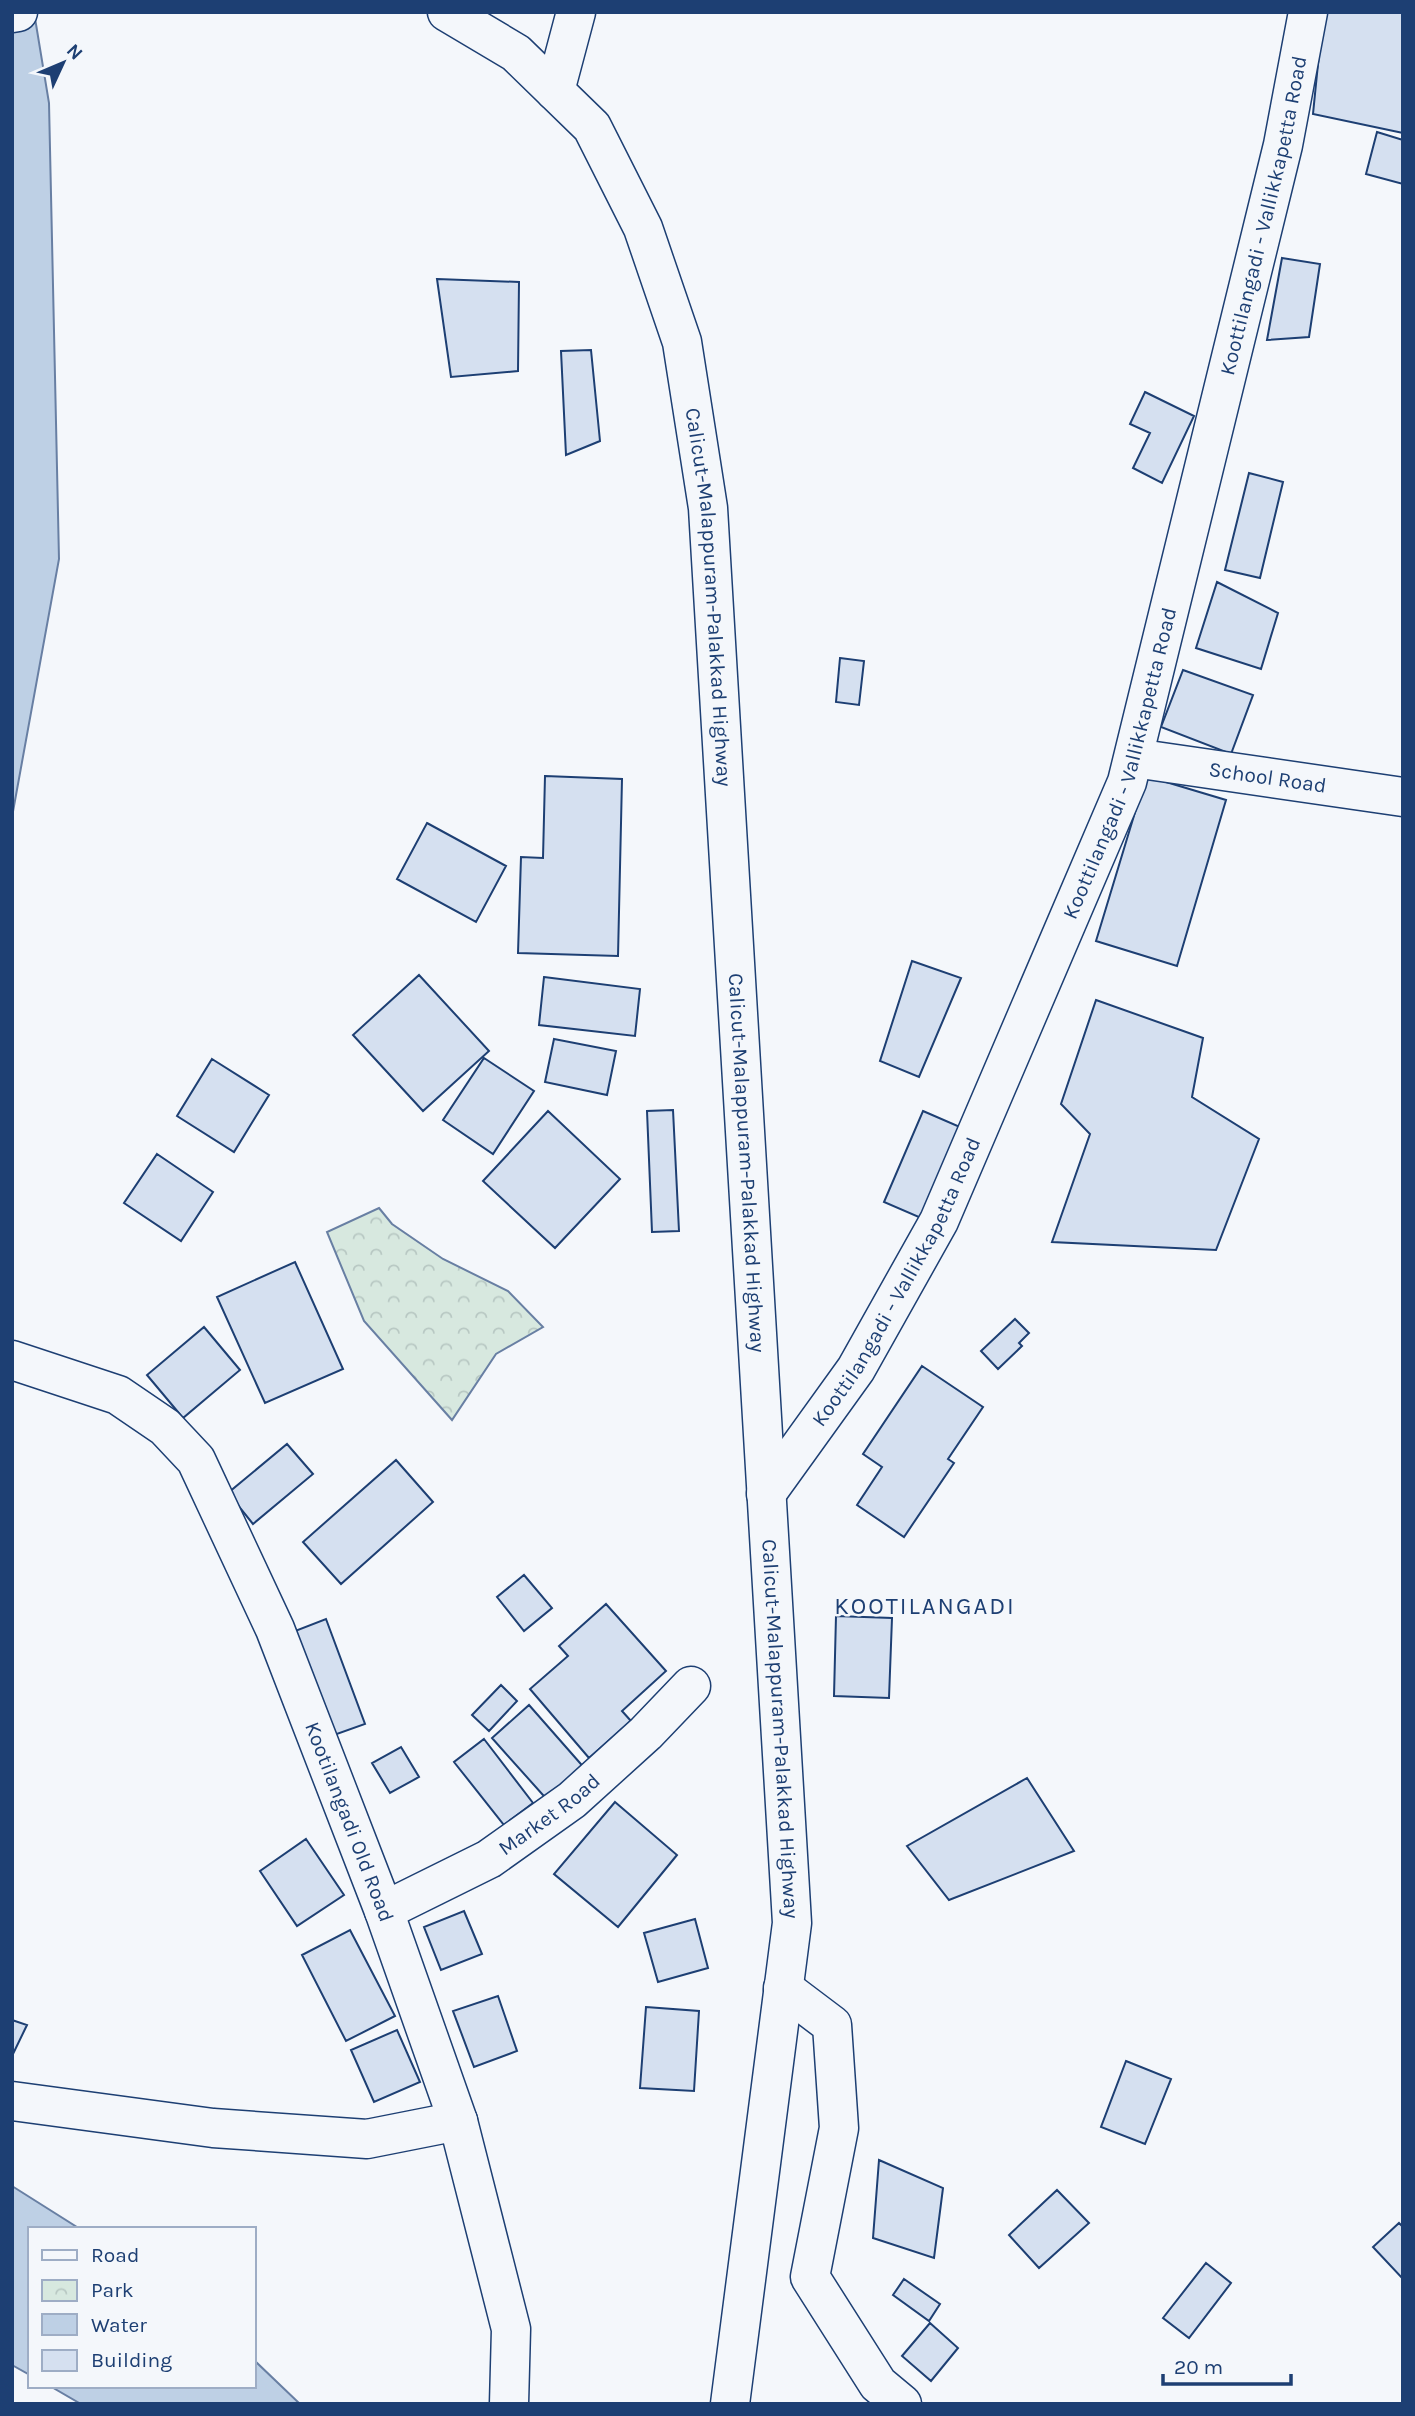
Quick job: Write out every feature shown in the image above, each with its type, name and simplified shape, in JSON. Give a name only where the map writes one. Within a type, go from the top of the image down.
[{"type":"main road","points":[[12,13],[18,12]]},
{"type":"main road","name":"Calicut-Malappuram-Palakkad Highway","points":[[447,12],[516,53],[592,127],[643,228],[682,342],[708,508],[792,1923],[730,2404]]},
{"type":"main road","points":[[555,92],[576,12]]},
{"type":"main road","name":"Koottilangadi - Vallikkapetta Road","points":[[766,1494],[856,1369],[939,1221],[1128,782],[1283,145],[1308,12]]},
{"type":"main road","name":"School Road","points":[[1133,758],[1403,797]]},
{"type":"main road","name":"Kootilangadi Old Road","points":[[12,1360],[118,1395],[165,1427],[195,1460],[275,1629],[384,1911],[458,2122],[511,2329],[509,2404]]},
{"type":"main road","name":"Market Road","points":[[384,1911],[489,1859],[572,1800],[646,1733],[691,1686]]},
{"type":"main road","points":[[783,1988],[832,2025],[839,2128],[810,2277],[878,2384],[902,2404]]},
{"type":"main road","points":[[12,2101],[213,2128],[367,2139],[458,2122]]},
{"type":"green space","points":[[379,1208],[392,1224],[443,1259],[508,1291],[543,1327],[496,1354],[452,1420],[364,1321],[327,1232]]},
{"type":"water","points":[[12,12],[34,12],[49,103],[59,559],[12,817]]},
{"type":"water","points":[[12,2186],[77,2227],[28,2227],[28,2374],[12,2365]]},
{"type":"water","points":[[256,2362],[300,2404],[81,2404],[53,2388],[256,2388]]},
{"type":"building","points":[[1326,12],[1403,12],[1403,133],[1313,114],[1322,24]]},
{"type":"building","points":[[1377,132],[1403,140],[1403,184],[1366,174]]},
{"type":"building","points":[[1282,258],[1320,264],[1309,337],[1267,340]]},
{"type":"building","points":[[437,279],[519,282],[518,371],[451,377]]},
{"type":"building","points":[[591,350],[600,441],[566,455],[561,351]]},
{"type":"building","points":[[1145,392],[1194,416],[1162,483],[1133,468],[1150,433],[1130,424]]},
{"type":"building","points":[[1249,473],[1283,482],[1260,578],[1225,570]]},
{"type":"building","points":[[1217,582],[1278,613],[1261,669],[1196,648]]},
{"type":"building","points":[[840,658],[864,661],[859,705],[836,702]]},
{"type":"building","points":[[1183,670],[1253,695],[1231,754],[1161,727]]},
{"type":"building","points":[[545,776],[622,779],[618,956],[518,953],[521,857],[543,858]]},
{"type":"building","points":[[1146,776],[1226,800],[1177,966],[1096,941]]},
{"type":"building","points":[[427,823],[506,866],[476,922],[397,879]]},
{"type":"building","points":[[912,961],[961,978],[919,1077],[880,1061]]},
{"type":"building","points":[[419,975],[489,1051],[423,1111],[353,1035]]},
{"type":"building","points":[[544,977],[640,989],[635,1036],[539,1025]]},
{"type":"building","points":[[1096,1000],[1203,1038],[1192,1097],[1259,1139],[1216,1250],[1052,1242],[1090,1134],[1061,1104]]},
{"type":"building","points":[[554,1039],[616,1051],[607,1095],[545,1082]]},
{"type":"building","points":[[484,1058],[534,1091],[493,1154],[443,1120]]},
{"type":"building","points":[[212,1059],[269,1095],[234,1152],[177,1116]]},
{"type":"building","points":[[673,1110],[679,1231],[652,1232],[647,1111]]},
{"type":"building","points":[[548,1111],[620,1179],[555,1248],[483,1181]]},
{"type":"building","points":[[923,1111],[960,1127],[921,1218],[884,1202]]},
{"type":"building","points":[[157,1154],[213,1192],[181,1241],[124,1203]]},
{"type":"building","points":[[295,1262],[343,1369],[265,1403],[217,1297]]},
{"type":"building","points":[[1015,1319],[1029,1333],[1019,1343],[1022,1346],[998,1369],[981,1351]]},
{"type":"building","points":[[204,1327],[240,1370],[183,1418],[147,1375]]},
{"type":"building","points":[[922,1366],[983,1407],[948,1459],[954,1463],[904,1537],[857,1505],[882,1467],[863,1454]]},
{"type":"building","points":[[287,1444],[313,1474],[253,1524],[228,1493]]},
{"type":"building","points":[[396,1460],[433,1502],[341,1584],[303,1542]]},
{"type":"building","points":[[524,1575],[552,1608],[524,1631],[497,1597]]},
{"type":"building","points":[[606,1604],[666,1671],[622,1711],[631,1721],[589,1758],[530,1689],[568,1656],[559,1646]]},
{"type":"building","points":[[836,1616],[892,1618],[889,1698],[834,1696]]},
{"type":"building","points":[[326,1619],[365,1724],[334,1735],[295,1631]]},
{"type":"building","points":[[501,1685],[517,1701],[489,1731],[472,1715]]},
{"type":"building","points":[[529,1705],[587,1771],[551,1804],[492,1738]]},
{"type":"building","points":[[484,1739],[533,1803],[504,1825],[454,1762]]},
{"type":"building","points":[[401,1747],[419,1777],[390,1793],[372,1763]]},
{"type":"building","points":[[1027,1778],[1074,1851],[949,1900],[907,1846]]},
{"type":"building","points":[[615,1802],[677,1855],[618,1927],[554,1874]]},
{"type":"building","points":[[306,1839],[344,1895],[297,1926],[260,1871]]},
{"type":"building","points":[[464,1911],[482,1954],[441,1970],[424,1927]]},
{"type":"building","points":[[695,1919],[708,1968],[658,1982],[644,1933]]},
{"type":"building","points":[[350,1930],[395,2016],[346,2041],[302,1955]]},
{"type":"building","points":[[498,1996],[517,2051],[474,2067],[453,2011]]},
{"type":"building","points":[[646,2007],[699,2011],[694,2091],[640,2088]]},
{"type":"building","points":[[12,2020],[27,2025],[12,2056]]},
{"type":"building","points":[[397,2030],[420,2082],[374,2102],[351,2050]]},
{"type":"building","points":[[1126,2061],[1171,2079],[1145,2144],[1101,2127]]},
{"type":"building","points":[[879,2160],[943,2188],[934,2258],[873,2238]]},
{"type":"building","points":[[1057,2190],[1089,2223],[1039,2268],[1009,2235]]},
{"type":"building","points":[[1399,2223],[1403,2227],[1403,2279],[1373,2247]]},
{"type":"building","points":[[1206,2263],[1231,2283],[1189,2338],[1163,2318]]},
{"type":"building","points":[[904,2279],[940,2304],[929,2321],[893,2295]]},
{"type":"building","points":[[930,2323],[958,2348],[931,2381],[902,2356]]},
{"type":"district","name":"KOOTILANGADI","points":[[925,1606]]}]
